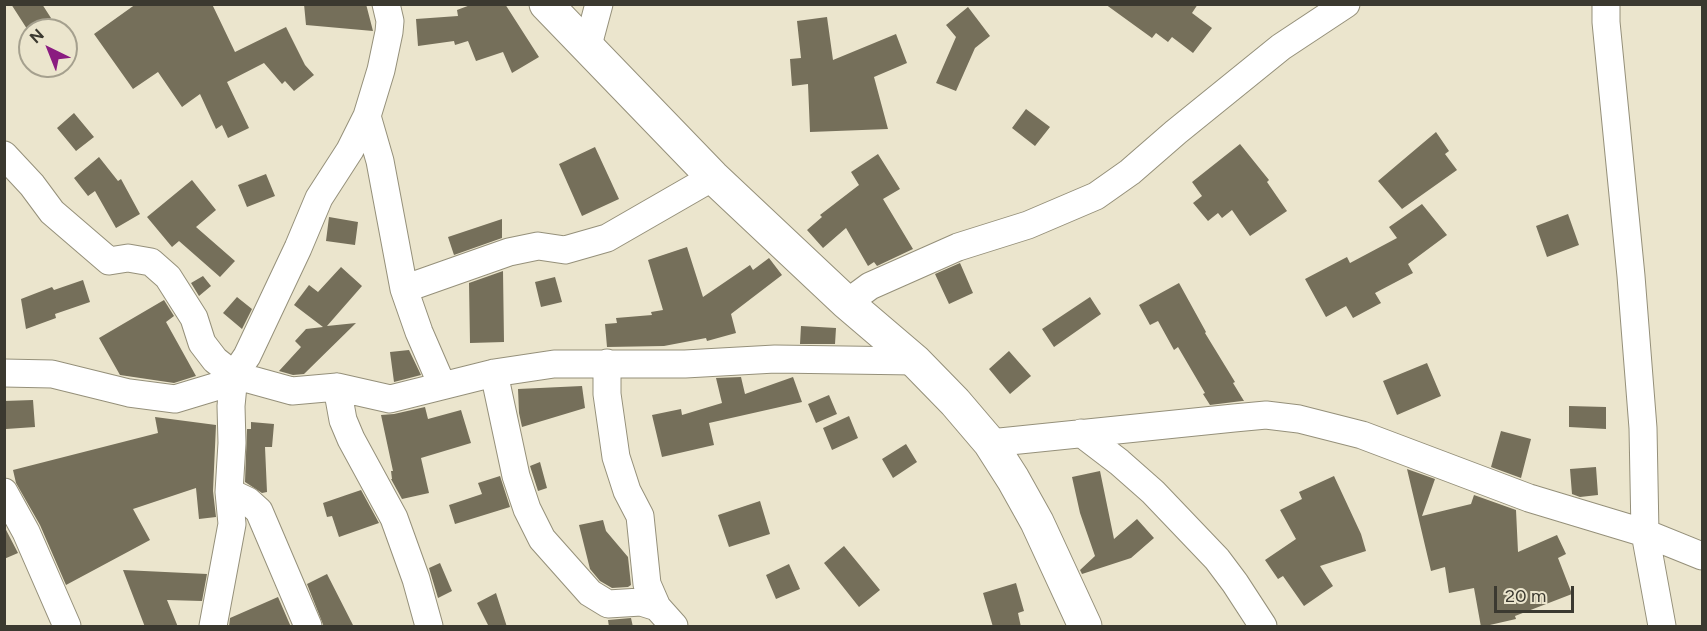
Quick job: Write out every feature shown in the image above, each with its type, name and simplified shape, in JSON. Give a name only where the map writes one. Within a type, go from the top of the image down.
[{"type":"street","points":[[4,373],[52,374],[129,393],[175,399],[218,386],[234,375],[248,356],[319,198],[350,150],[367,116],[381,70],[389,32],[390,21],[386,4]]},
{"type":"street","points":[[546,4],[714,177],[847,303],[915,361],[955,402],[990,443],[1013,479],[1037,522],[1085,627]]},
{"type":"street","points":[[587,48],[599,4]]},
{"type":"street","points":[[847,303],[870,286],[958,247],[1028,225],[1096,195],[1130,172],[1281,47],[1346,4]]},
{"type":"street","points":[[1606,4],[1643,428],[1645,532],[1662,627]]},
{"type":"street","points":[[367,116],[380,161],[404,289],[419,332],[442,385]]},
{"type":"street","points":[[4,155],[32,185],[52,213],[109,261],[128,258],[151,262],[168,277],[194,318],[202,343],[215,360],[234,375],[292,391],[337,387],[390,399],[494,373],[554,364],[685,364],[776,359],[915,361]]},
{"type":"street","points":[[404,289],[509,252],[538,246],[565,250],[607,238],[714,177]]},
{"type":"street","points":[[607,363],[607,394],[616,458],[627,491],[639,516],[647,584],[665,617]]},
{"type":"street","points":[[494,373],[516,476],[526,509],[542,539],[590,593],[608,604],[641,603],[665,617]]},
{"type":"street","points":[[213,627],[232,524],[229,492],[234,375]]},
{"type":"street","points":[[337,387],[343,420],[351,439],[394,518],[416,579],[429,627]]},
{"type":"street","points":[[990,443],[1266,415],[1299,418],[1362,435],[1528,498],[1645,532],[1702,556]]},
{"type":"street","points":[[1081,434],[1119,462],[1153,492],[1217,559],[1263,627]]},
{"type":"street","points":[[4,492],[26,532],[67,627]]},
{"type":"street","points":[[229,492],[248,501],[259,511],[308,627]]},
{"type":"building","points":[[11,4],[42,4],[51,18],[20,18]]},
{"type":"building","points":[[136,4],[212,4],[235,52],[286,27],[305,65],[314,75],[294,91],[285,81],[282,84],[264,63],[227,82],[249,128],[228,138],[222,125],[216,129],[200,94],[182,107],[158,72],[133,89],[94,34]]},
{"type":"building","points":[[304,4],[366,4],[373,31],[306,25]]},
{"type":"building","points":[[473,4],[505,4],[539,57],[512,73],[503,52],[476,61],[468,41],[455,45],[454,41],[418,46],[416,19],[458,16],[457,10]]},
{"type":"building","points":[[1105,4],[1198,4],[1192,13],[1212,28],[1193,53],[1172,37],[1168,42],[1156,33],[1152,38]]},
{"type":"building","points":[[968,7],[990,36],[975,48],[956,91],[936,83],[956,37],[946,25]]},
{"type":"building","points":[[827,17],[833,60],[896,34],[907,63],[874,77],[888,129],[810,132],[808,84],[792,86],[790,59],[801,58],[797,21]]},
{"type":"building","points":[[1026,109],[1050,127],[1035,146],[1012,128]]},
{"type":"building","points":[[74,113],[94,137],[76,151],[57,128]]},
{"type":"building","points":[[1436,132],[1449,151],[1445,154],[1457,170],[1402,209],[1378,181]]},
{"type":"building","points":[[1240,144],[1269,180],[1267,182],[1287,211],[1250,236],[1232,210],[1222,218],[1218,213],[1208,221],[1193,203],[1202,196],[1192,182]]},
{"type":"building","points":[[595,147],[619,199],[582,216],[559,164]]},
{"type":"building","points":[[878,154],[900,189],[883,199],[913,249],[877,266],[874,262],[868,266],[846,228],[823,248],[807,230],[822,217],[820,215],[859,185],[851,172]]},
{"type":"building","points":[[99,157],[118,181],[121,179],[140,214],[116,228],[95,191],[88,196],[74,178]]},
{"type":"building","points":[[266,174],[275,196],[247,207],[238,185]]},
{"type":"building","points":[[192,180],[216,210],[196,227],[235,261],[220,277],[179,241],[172,247],[147,217]]},
{"type":"building","points":[[1422,204],[1447,235],[1408,264],[1413,273],[1375,293],[1381,303],[1353,318],[1346,306],[1326,317],[1305,279],[1347,257],[1350,263],[1397,238],[1389,227]]},
{"type":"building","points":[[1568,214],[1579,245],[1547,257],[1536,226]]},
{"type":"building","points":[[329,217],[358,222],[355,245],[326,241]]},
{"type":"building","points":[[502,219],[502,238],[454,255],[448,237]]},
{"type":"building","points":[[687,247],[703,297],[750,265],[753,270],[769,258],[782,275],[731,314],[736,333],[707,341],[706,338],[664,346],[607,347],[605,324],[617,323],[616,318],[652,315],[651,312],[663,310],[648,260]]},
{"type":"building","points":[[960,263],[973,293],[949,304],[935,274]]},
{"type":"building","points":[[341,267],[362,286],[327,326],[356,323],[304,374],[293,375],[279,371],[301,347],[295,341],[306,329],[323,327],[294,305],[309,285],[318,292]]},
{"type":"building","points":[[503,271],[504,342],[470,343],[469,283]]},
{"type":"building","points":[[203,276],[211,286],[199,296],[191,283]]},
{"type":"building","points":[[555,277],[562,302],[541,307],[535,282]]},
{"type":"building","points":[[83,280],[90,302],[55,314],[56,318],[26,329],[21,299],[52,287],[54,290]]},
{"type":"building","points":[[1179,283],[1244,401],[1210,405],[1178,347],[1174,350],[1158,321],[1150,325],[1139,305]]},
{"type":"building","points":[[237,297],[252,309],[242,329],[223,313]]},
{"type":"building","points":[[1090,297],[1101,314],[1054,347],[1042,329]]},
{"type":"building","points":[[164,300],[174,316],[166,322],[196,376],[174,383],[120,375],[99,338]]},
{"type":"building","points":[[801,326],[836,328],[835,344],[800,344]]},
{"type":"building","points":[[409,350],[421,375],[394,382],[390,352]]},
{"type":"building","points":[[1009,351],[1031,376],[1010,394],[989,369]]},
{"type":"building","points":[[1427,363],[1441,396],[1397,415],[1383,381]]},
{"type":"building","points":[[741,377],[745,394],[793,377],[802,402],[709,423],[714,445],[662,457],[652,415],[681,409],[682,415],[722,403],[716,378]]},
{"type":"building","points":[[582,386],[585,408],[522,427],[518,389]]},
{"type":"building","points":[[829,395],[837,414],[816,423],[808,404]]},
{"type":"building","points":[[33,400],[35,427],[6,429],[4,401]]},
{"type":"building","points":[[1569,406],[1606,407],[1606,429],[1569,427]]},
{"type":"building","points":[[425,407],[428,419],[461,410],[471,443],[421,458],[429,493],[402,499],[391,479],[391,471],[393,471],[381,415]]},
{"type":"building","points":[[849,416],[858,438],[832,450],[823,428]]},
{"type":"building","points":[[155,417],[216,425],[213,491],[216,517],[199,519],[196,488],[133,509],[150,540],[66,585],[40,525],[16,483],[13,470],[158,433]]},
{"type":"building","points":[[251,422],[274,424],[272,447],[265,447],[267,492],[262,493],[245,482],[247,429],[251,429]]},
{"type":"building","points":[[1501,431],[1531,439],[1521,478],[1491,467]]},
{"type":"building","points":[[906,444],[917,462],[893,478],[882,459]]},
{"type":"building","points":[[540,462],[547,488],[538,491],[530,466]]},
{"type":"building","points":[[1596,467],[1598,495],[1580,497],[1572,494],[1570,469]]},
{"type":"building","points":[[1407,469],[1435,479],[1422,516],[1471,504],[1474,495],[1516,510],[1518,552],[1557,535],[1566,554],[1558,558],[1572,594],[1515,616],[1516,619],[1481,627],[1474,588],[1449,593],[1445,567],[1431,571]]},
{"type":"building","points":[[1100,471],[1114,539],[1137,519],[1154,538],[1131,558],[1082,574],[1080,570],[1095,556],[1080,513],[1072,477]]},
{"type":"building","points":[[500,476],[510,507],[455,524],[449,505],[482,494],[478,483]]},
{"type":"building","points":[[1334,476],[1361,534],[1366,551],[1320,566],[1333,586],[1304,606],[1283,576],[1278,579],[1265,560],[1296,539],[1280,510],[1302,499],[1299,492]]},
{"type":"building","points":[[361,490],[379,523],[339,537],[332,516],[327,517],[323,503]]},
{"type":"building","points":[[760,501],[770,534],[729,547],[718,515]]},
{"type":"building","points":[[603,520],[606,531],[628,557],[631,585],[628,587],[612,588],[600,581],[590,569],[579,525]]},
{"type":"building","points":[[4,526],[18,553],[4,559]]},
{"type":"building","points":[[844,546],[880,590],[859,607],[824,563]]},
{"type":"building","points":[[440,563],[452,591],[438,598],[429,568]]},
{"type":"building","points":[[789,564],[800,589],[776,599],[766,575]]},
{"type":"building","points":[[123,570],[207,574],[202,601],[167,600],[178,627],[145,627]]},
{"type":"building","points":[[327,574],[354,627],[324,627],[307,584]]},
{"type":"building","points":[[1016,583],[1024,611],[1018,613],[1021,627],[993,627],[983,593]]},
{"type":"building","points":[[496,593],[507,627],[489,627],[477,603]]},
{"type":"building","points":[[278,597],[291,627],[229,627],[230,618]]},
{"type":"building","points":[[631,618],[633,627],[609,627],[608,620]]}]
